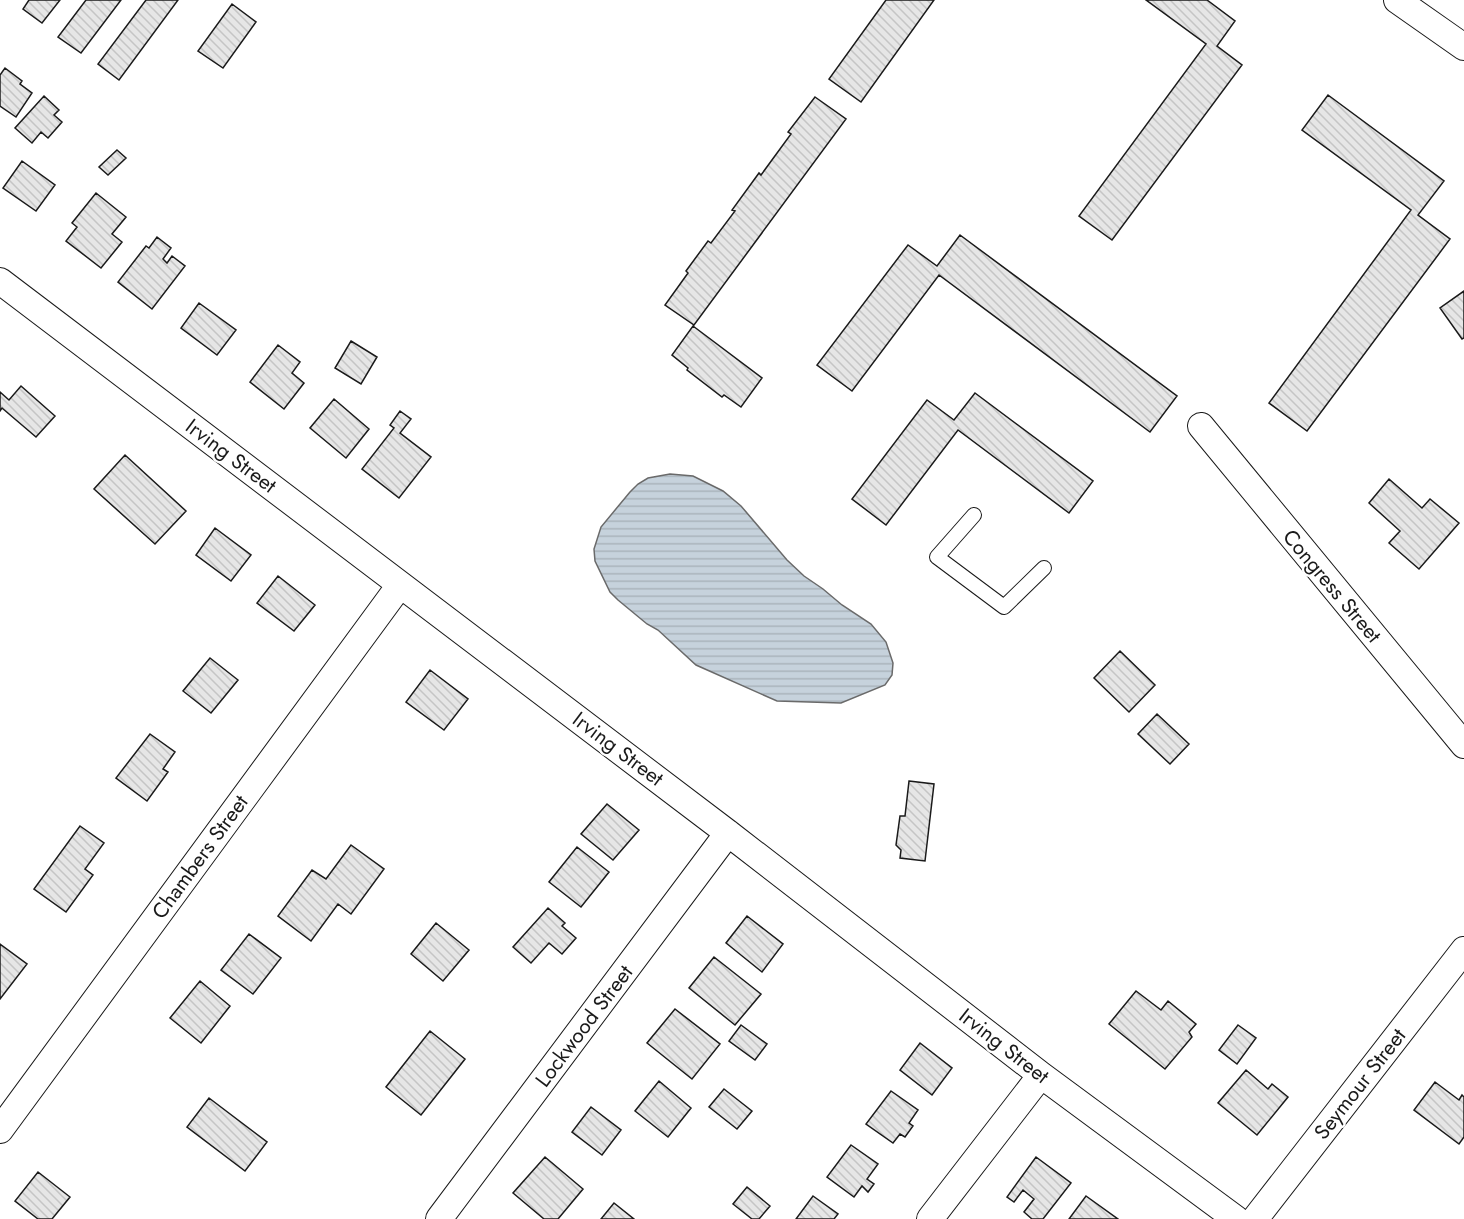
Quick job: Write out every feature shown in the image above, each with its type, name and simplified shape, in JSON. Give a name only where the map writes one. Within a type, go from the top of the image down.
[{"type":"street","points":[[1397,0],[1464,47]]},
{"type":"street","name":"Irving Street","points":[[0,281],[729,832],[1041,1075],[1236,1219]]},
{"type":"street","name":"Congress Street","points":[[1201,426],[1464,745]]},
{"type":"street","name":"Chambers Street","points":[[0,1130],[400,585]]},
{"type":"street","name":"Lockwood Street","points":[[439,1219],[729,832]]},
{"type":"street","name":"Seymour Street","points":[[1255,1219],[1464,950]]},
{"type":"street","points":[[930,1219],[1041,1075]]},
{"type":"lane","points":[[974,515],[937,557],[1004,607],[1044,568]]},
{"type":"shaded area","points":[[670,474],[693,476],[723,491],[741,506],[787,560],[804,576],[871,624],[886,642],[893,663],[892,675],[885,685],[841,703],[777,701],[696,665],[658,630],[618,600],[610,592],[595,561],[594,549],[601,527],[638,484],[648,478]]},
{"type":"building","points":[[29,0],[60,0],[42,23],[23,9]]},
{"type":"building","points":[[86,0],[121,0],[81,53],[58,37]]},
{"type":"building","points":[[146,0],[178,0],[119,80],[98,64]]},
{"type":"building","points":[[886,0],[934,0],[861,102],[829,79]]},
{"type":"building","points":[[1146,0],[1207,0],[1235,21],[1217,46],[1242,65],[1112,240],[1079,216],[1206,44]]},
{"type":"building","points":[[232,4],[256,22],[223,68],[198,51]]},
{"type":"building","points":[[5,68],[22,81],[20,84],[32,93],[16,117],[0,106],[0,75]]},
{"type":"building","points":[[1328,95],[1444,181],[1418,215],[1450,239],[1307,431],[1269,403],[1411,210],[1302,130]]},
{"type":"building","points":[[44,96],[59,110],[54,115],[62,122],[48,138],[41,132],[32,143],[15,128]]},
{"type":"building","points":[[815,97],[846,119],[694,325],[665,305],[688,273],[686,271],[708,241],[711,243],[735,211],[732,210],[759,173],[761,175],[791,134],[788,132]]},
{"type":"building","points":[[117,150],[126,158],[108,175],[99,167]]},
{"type":"building","points":[[22,161],[55,185],[36,211],[3,188]]},
{"type":"building","points":[[96,193],[126,217],[112,234],[122,242],[101,268],[66,241],[77,227],[72,223]]},
{"type":"building","points":[[960,235],[1177,396],[1150,432],[939,275],[852,391],[817,365],[908,245],[937,266]]},
{"type":"building","points":[[157,237],[171,248],[163,259],[167,263],[172,256],[185,266],[152,309],[118,282],[146,246],[149,248]]},
{"type":"building","points":[[1464,291],[1464,338],[1462,339],[1440,308]]},
{"type":"building","points":[[199,303],[236,330],[217,355],[181,328]]},
{"type":"building","points":[[693,326],[762,378],[741,407],[724,395],[722,397],[687,370],[688,368],[672,355]]},
{"type":"building","points":[[351,341],[377,357],[361,384],[335,368]]},
{"type":"building","points":[[278,345],[300,362],[292,373],[304,383],[284,409],[250,382]]},
{"type":"building","points":[[21,386],[55,416],[36,437],[2,408],[0,411],[0,392],[9,400]]},
{"type":"building","points":[[975,393],[1093,481],[1069,513],[958,430],[886,525],[852,499],[927,400],[954,420]]},
{"type":"building","points":[[334,399],[369,429],[346,458],[310,428]]},
{"type":"building","points":[[400,411],[411,419],[400,433],[431,457],[399,498],[362,469],[394,428],[390,425]]},
{"type":"building","points":[[125,455],[186,511],[155,544],[94,489]]},
{"type":"building","points":[[1389,479],[1422,508],[1430,499],[1459,523],[1419,569],[1389,543],[1400,531],[1369,503]]},
{"type":"building","points":[[215,528],[251,555],[231,581],[196,555]]},
{"type":"building","points":[[278,576],[315,605],[294,631],[257,603]]},
{"type":"building","points":[[1120,651],[1155,685],[1129,712],[1094,678]]},
{"type":"building","points":[[210,658],[238,680],[211,713],[183,691]]},
{"type":"building","points":[[430,670],[468,699],[444,730],[406,702]]},
{"type":"building","points":[[1157,714],[1189,744],[1170,764],[1138,734]]},
{"type":"building","points":[[150,734],[175,752],[163,769],[168,772],[147,801],[116,778]]},
{"type":"building","points":[[909,781],[934,784],[925,861],[900,858],[901,850],[896,845],[900,816],[905,816]]},
{"type":"building","points":[[607,804],[639,830],[613,860],[581,834]]},
{"type":"building","points":[[80,826],[104,843],[85,869],[93,875],[66,912],[34,889]]},
{"type":"building","points":[[351,845],[384,869],[351,914],[338,904],[311,941],[278,916],[312,870],[326,879]]},
{"type":"building","points":[[577,847],[609,872],[581,907],[549,882]]},
{"type":"building","points":[[548,908],[565,923],[562,926],[576,938],[562,954],[549,943],[531,963],[513,947]]},
{"type":"building","points":[[747,916],[783,944],[762,972],[726,943]]},
{"type":"building","points":[[436,923],[469,950],[443,981],[411,954]]},
{"type":"building","points":[[249,934],[281,958],[253,994],[221,970]]},
{"type":"building","points":[[0,944],[27,964],[0,999]]},
{"type":"building","points":[[714,957],[761,994],[735,1025],[689,988]]},
{"type":"building","points":[[200,981],[230,1006],[201,1043],[170,1018]]},
{"type":"building","points":[[1136,991],[1161,1010],[1168,1001],[1196,1024],[1189,1032],[1192,1037],[1165,1069],[1109,1024]]},
{"type":"building","points":[[675,1009],[720,1044],[692,1079],[647,1043]]},
{"type":"building","points":[[741,1025],[767,1044],[755,1060],[729,1041]]},
{"type":"building","points":[[1238,1025],[1256,1038],[1237,1064],[1219,1050]]},
{"type":"building","points":[[430,1031],[465,1059],[421,1115],[386,1087]]},
{"type":"building","points":[[920,1043],[952,1068],[932,1095],[900,1070]]},
{"type":"building","points":[[1246,1070],[1268,1089],[1272,1084],[1288,1097],[1257,1135],[1218,1103]]},
{"type":"building","points":[[659,1081],[691,1108],[668,1137],[635,1111]]},
{"type":"building","points":[[1435,1082],[1459,1100],[1462,1095],[1464,1097],[1464,1137],[1459,1144],[1414,1110]]},
{"type":"building","points":[[724,1089],[752,1111],[737,1129],[709,1107]]},
{"type":"building","points":[[891,1091],[918,1110],[909,1123],[913,1126],[905,1137],[900,1134],[893,1143],[866,1124]]},
{"type":"building","points":[[209,1098],[267,1142],[245,1171],[187,1127]]},
{"type":"building","points":[[591,1107],[621,1130],[602,1155],[572,1132]]},
{"type":"building","points":[[851,1145],[878,1164],[867,1179],[874,1184],[868,1192],[862,1186],[854,1197],[827,1177]]},
{"type":"building","points":[[545,1157],[583,1189],[558,1219],[544,1219],[513,1193]]},
{"type":"building","points":[[1036,1157],[1071,1183],[1043,1219],[1032,1219],[1024,1212],[1034,1199],[1023,1190],[1014,1202],[1007,1197]]},
{"type":"building","points":[[38,1172],[70,1197],[52,1219],[38,1219],[15,1201]]},
{"type":"building","points":[[747,1187],[770,1206],[759,1219],[752,1219],[733,1204]]},
{"type":"building","points":[[813,1196],[838,1214],[834,1219],[796,1219]]},
{"type":"building","points":[[1086,1196],[1118,1219],[1069,1219]]},
{"type":"building","points":[[614,1203],[634,1219],[601,1219]]}]
